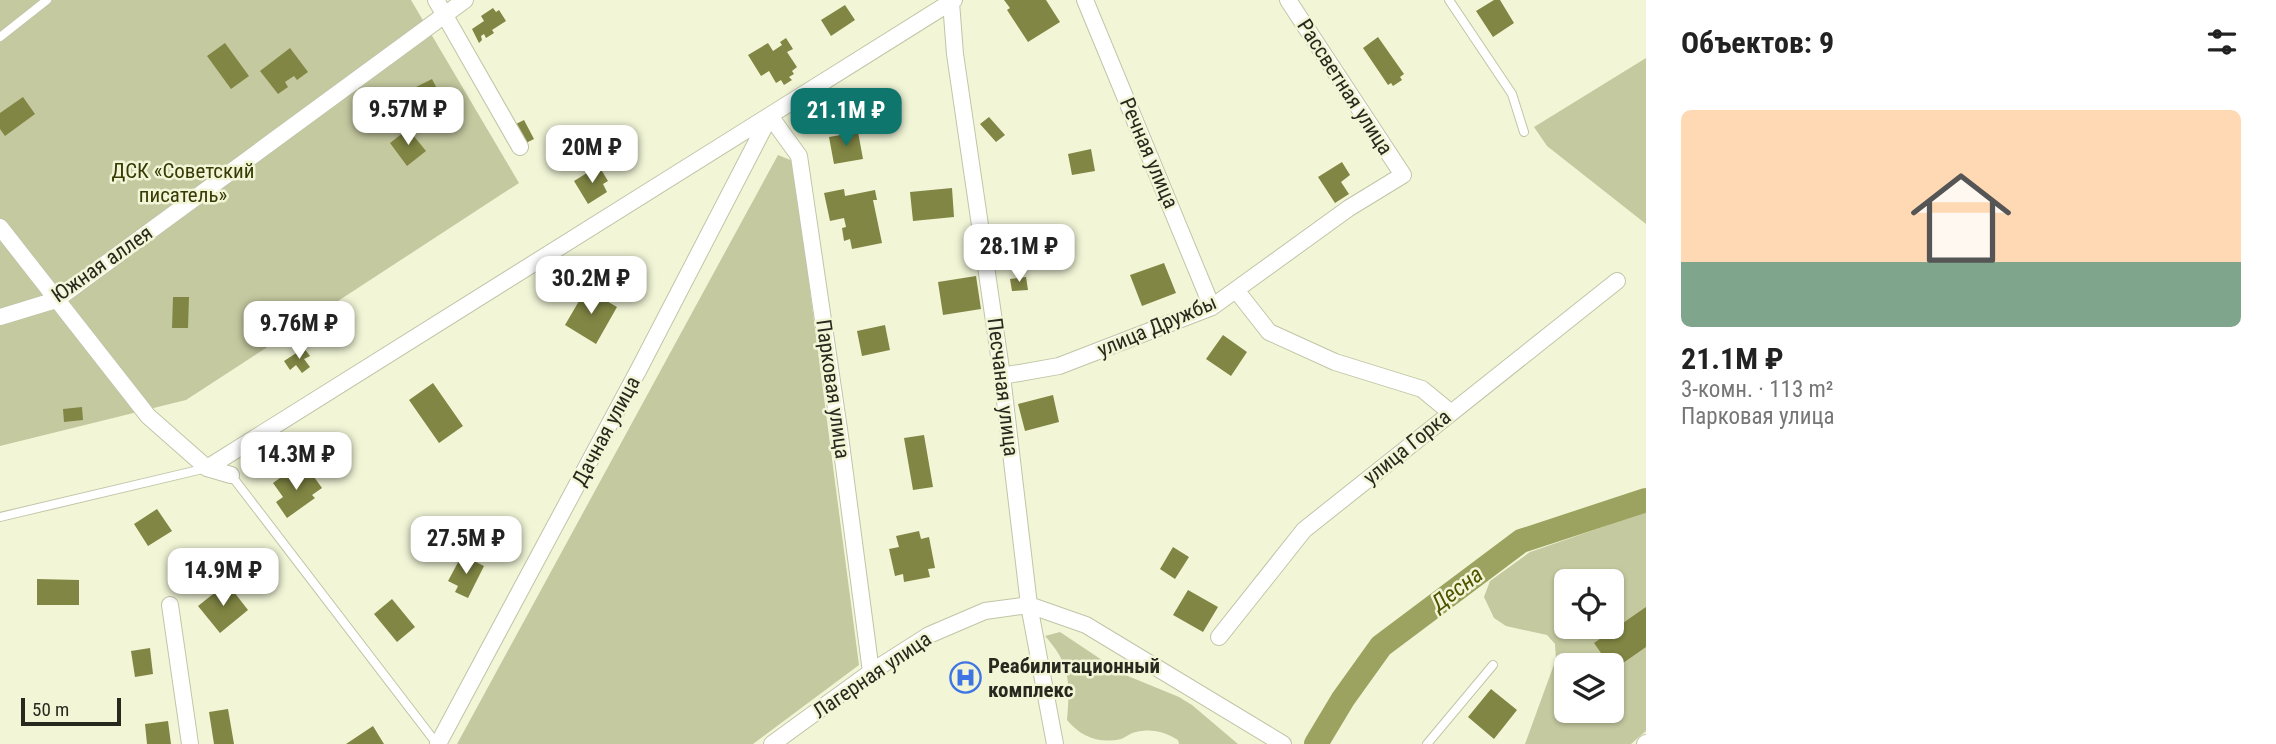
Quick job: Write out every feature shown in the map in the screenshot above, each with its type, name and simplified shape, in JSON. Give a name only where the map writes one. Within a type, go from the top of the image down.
[{"type":"street","name":"Южная аллея","points":[[0,317],[56,300],[438,12],[465,0]]},
{"type":"street","name":"Речная улица","points":[[1085,0],[1212,307]]},
{"type":"street","name":"Рассветная улица","points":[[1288,0],[1402,175]]},
{"type":"street","points":[[207,468],[952,1]]},
{"type":"street","name":"Песчаная улица","points":[[952,1],[955,54],[1002,376],[1029,605],[1055,744]]},
{"type":"street","points":[[438,12],[486,84],[520,147]]},
{"type":"street","name":"Парковая улица","points":[[770,116],[799,156],[871,672]]},
{"type":"street","name":"Дачная улица","points":[[438,744],[633,380],[770,116]]},
{"type":"street","name":"улица Дружбы","points":[[1002,376],[1059,366],[1212,307],[1349,208],[1402,175]]},
{"type":"street","points":[[0,227],[148,416],[207,468],[231,475]]},
{"type":"street","name":"улица Горка","points":[[1219,637],[1304,530],[1617,281]]},
{"type":"street","points":[[1236,290],[1269,331],[1335,362],[1422,389],[1450,412]]},
{"type":"street","points":[[170,605],[190,744]]},
{"type":"street","name":"Лагерная улица","points":[[772,744],[871,672],[929,635],[985,611],[1029,605],[1086,625],[1279,742]]},
{"type":"lane","points":[[0,37],[47,0]]},
{"type":"lane","points":[[1449,0],[1512,94],[1524,132]]},
{"type":"lane","points":[[0,517],[207,468]]},
{"type":"lane","points":[[231,475],[438,744]]},
{"type":"lane","points":[[1427,744],[1493,665]]},
{"type":"green space","name":"ДСК «Советский писатель»","points":[[0,0],[411,0],[519,183],[186,400],[0,446]]},
{"type":"green space","points":[[1646,58],[1646,224],[1547,146],[1534,127]]},
{"type":"green space","points":[[778,155],[793,161],[859,665],[753,744],[457,744]]},
{"type":"green space","points":[[1646,512],[1646,731],[1631,744],[1525,744],[1554,664],[1554,723],[1624,723],[1624,653],[1556,653],[1555,644],[1547,635],[1506,626],[1494,618],[1484,597],[1490,581],[1530,552]]},
{"type":"green space","points":[[1060,632],[1123,674],[1192,705],[1238,744],[1179,744],[1173,737],[1153,731],[1142,731],[1121,739],[1105,741],[1084,735],[1067,720],[1067,675],[1060,656],[1045,636]]},
{"type":"building","points":[[1004,0],[1046,0],[1060,22],[1028,42],[1007,10],[1010,8]]},
{"type":"building","points":[[1494,0],[1500,0],[1514,23],[1493,37],[1476,11]]},
{"type":"building","points":[[845,5],[855,20],[831,36],[821,20]]},
{"type":"building","points":[[493,8],[496,12],[499,10],[506,21],[492,30],[494,33],[486,38],[484,34],[481,36],[479,43],[472,29],[484,21],[481,16]]},
{"type":"building","points":[[1378,37],[1404,74],[1400,77],[1402,80],[1393,86],[1391,83],[1388,85],[1363,48]]},
{"type":"building","points":[[786,38],[793,49],[787,52],[797,67],[789,77],[792,80],[784,85],[781,80],[776,83],[769,71],[761,76],[748,55],[768,43],[773,51],[782,45],[780,42]]},
{"type":"building","points":[[225,43],[249,76],[231,89],[207,56]]},
{"type":"building","points":[[290,48],[308,72],[297,80],[294,76],[285,82],[288,87],[278,94],[260,71]]},
{"type":"building","points":[[432,79],[446,106],[424,117],[410,90]]},
{"type":"building","points":[[23,97],[35,114],[5,136],[0,129],[0,113]]},
{"type":"building","points":[[989,117],[1005,135],[996,142],[980,124]]},
{"type":"building","points":[[524,120],[534,139],[520,146],[510,127]]},
{"type":"building","points":[[408,129],[426,151],[407,166],[390,143]]},
{"type":"building","points":[[858,132],[863,159],[834,164],[829,137]]},
{"type":"building","points":[[1091,149],[1095,171],[1072,175],[1068,154]]},
{"type":"building","points":[[1342,162],[1350,175],[1341,182],[1349,194],[1335,203],[1318,177]]},
{"type":"building","points":[[595,168],[596,171],[600,168],[608,181],[603,184],[607,192],[588,204],[574,181]]},
{"type":"building","points":[[952,188],[954,217],[913,221],[910,192]]},
{"type":"building","points":[[844,189],[845,196],[875,190],[877,200],[873,200],[882,243],[852,249],[850,239],[844,241],[844,218],[830,221],[824,193]]},
{"type":"building","points":[[1164,263],[1176,293],[1142,306],[1130,275]]},
{"type":"building","points":[[976,276],[981,309],[943,315],[938,282]]},
{"type":"building","points":[[1026,277],[1028,290],[1012,291],[1010,279]]},
{"type":"building","points":[[586,289],[617,307],[596,344],[565,325]]},
{"type":"building","points":[[173,297],[189,297],[188,328],[172,328]]},
{"type":"building","points":[[885,325],[890,350],[862,356],[857,331]]},
{"type":"building","points":[[1223,335],[1247,352],[1231,376],[1206,359]]},
{"type":"building","points":[[304,348],[310,356],[304,359],[310,367],[302,373],[296,365],[290,370],[284,361]]},
{"type":"building","points":[[433,383],[463,426],[439,443],[409,400]]},
{"type":"building","points":[[1053,395],[1059,422],[1025,431],[1018,404]]},
{"type":"building","points":[[82,407],[83,420],[64,422],[63,409]]},
{"type":"building","points":[[924,435],[933,487],[913,490],[904,438]]},
{"type":"building","points":[[291,470],[297,479],[309,470],[322,488],[312,495],[315,498],[287,518],[276,502],[283,497],[273,483]]},
{"type":"building","points":[[157,509],[172,531],[148,546],[134,524]]},
{"type":"building","points":[[919,531],[921,539],[929,537],[935,568],[928,569],[930,577],[904,582],[903,574],[895,576],[889,549],[899,547],[896,536]]},
{"type":"building","points":[[1173,547],[1189,557],[1175,579],[1160,569]]},
{"type":"building","points":[[462,555],[484,566],[468,598],[455,592],[458,586],[448,581]]},
{"type":"building","points":[[37,579],[79,580],[79,605],[37,605]]},
{"type":"building","points":[[227,583],[248,610],[220,633],[198,606]]},
{"type":"building","points":[[1188,590],[1218,607],[1203,632],[1173,615]]},
{"type":"building","points":[[392,599],[415,627],[397,642],[374,614]]},
{"type":"building","points":[[1646,607],[1646,647],[1624,662],[1624,653],[1601,653],[1594,643],[1600,639],[1624,639],[1624,622]]},
{"type":"building","points":[[150,648],[153,674],[135,677],[131,651]]},
{"type":"building","points":[[1491,689],[1517,710],[1494,739],[1468,717]]},
{"type":"building","points":[[228,709],[234,744],[214,744],[209,712]]},
{"type":"building","points":[[168,721],[171,744],[147,744],[145,724]]},
{"type":"building","points":[[373,726],[384,744],[346,744]]},
{"type":"waterway","name":"Десна","points":[[1316,744],[1343,699],[1381,646],[1521,541],[1646,500]]},
{"type":"place","name":"Реабилитационный комплекс","points":[[965,678]]}]
